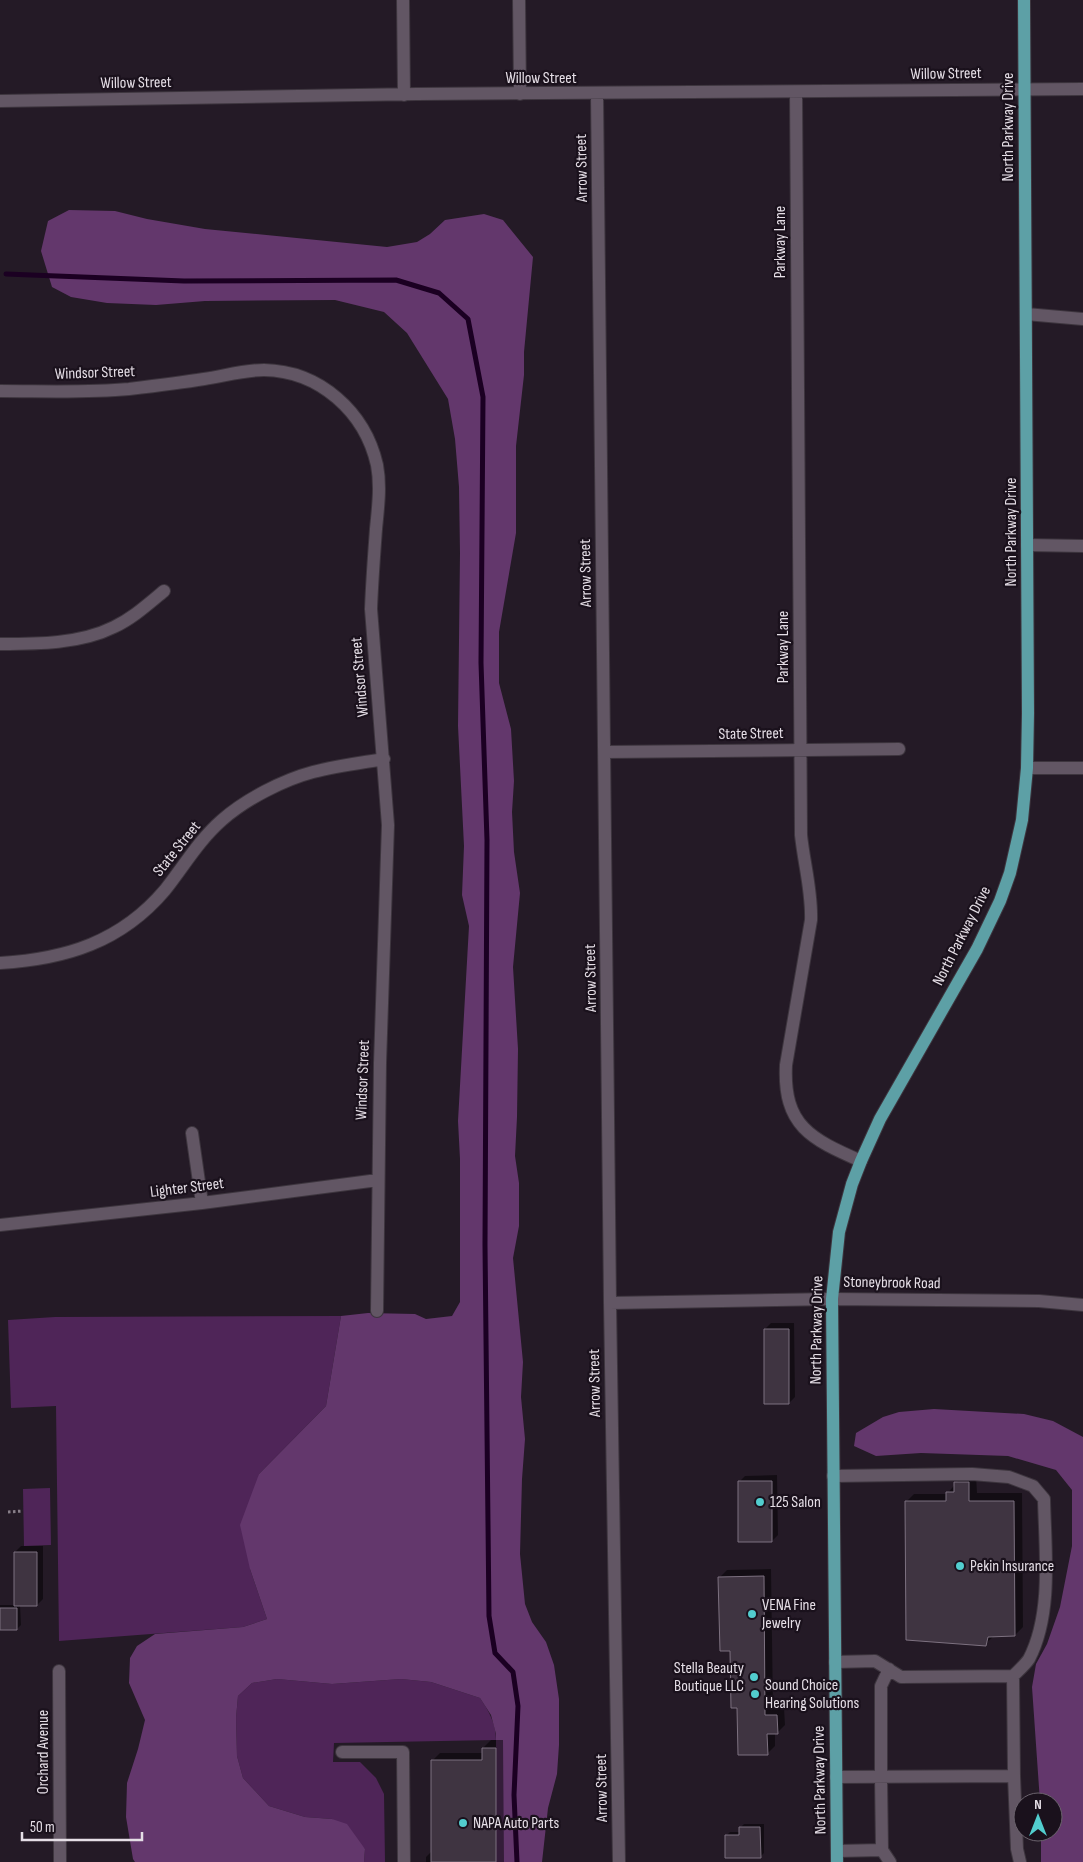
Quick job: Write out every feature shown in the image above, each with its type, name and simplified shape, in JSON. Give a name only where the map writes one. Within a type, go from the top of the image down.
[{"type":"main road","name":"North Parkway Drive","points":[[837,1856],[832,1299],[834,1263],[839,1232],[852,1184],[880,1119],[977,949],[997,909],[1010,873],[1022,820],[1028,768],[1024,0]]},
{"type":"street","points":[[403,0],[404,95]]},
{"type":"street","points":[[519,0],[520,94]]},
{"type":"street","name":"Willow Street","points":[[0,101],[404,95],[1083,89]]},
{"type":"street","name":"Parkway Lane","points":[[796,92],[801,835],[810,886],[811,920],[785,1080],[789,1101],[796,1117],[808,1133],[816,1139],[861,1161]]},
{"type":"street","name":"Arrow Street","points":[[597,94],[610,1303],[619,1862]]},
{"type":"street","points":[[1026,314],[1083,319]]},
{"type":"street","name":"Windsor Street","points":[[0,390],[127,389],[267,370],[293,374],[331,392],[350,410],[364,431],[378,476],[371,609],[388,825],[380,1063],[377,1311]]},
{"type":"street","points":[[1027,545],[1083,546]]},
{"type":"street","points":[[0,644],[63,641],[106,631],[134,615],[164,591]]},
{"type":"street","name":"State Street","points":[[605,752],[899,749]]},
{"type":"street","name":"State Street","points":[[0,963],[61,955],[106,938],[132,922],[154,901],[205,838],[223,819],[236,809],[298,777],[331,768],[384,759]]},
{"type":"street","points":[[1028,768],[1083,768]]},
{"type":"street","points":[[192,1133],[202,1203]]},
{"type":"street","name":"Lighter Street","points":[[0,1225],[202,1203],[378,1180]]},
{"type":"street","name":"Stoneybrook Road","points":[[610,1303],[832,1299],[1039,1301],[1083,1305]]},
{"type":"street","points":[[833,1476],[972,1474],[1009,1477],[1033,1486],[1044,1498],[1045,1599],[1040,1631],[1028,1661],[1013,1676],[901,1677],[875,1661],[835,1662]]},
{"type":"street","points":[[889,1669],[881,1686],[881,1777],[882,1850],[890,1862]]},
{"type":"street","name":"Orchard Avenue","points":[[59,1672],[60,1862]]},
{"type":"street","points":[[1013,1676],[1016,1849],[1020,1862]]},
{"type":"street","points":[[342,1752],[403,1752],[404,1862]]},
{"type":"street","points":[[836,1777],[1014,1776]]},
{"type":"street","points":[[837,1856],[882,1850]]},
{"type":"path","points":[[8,1512],[23,1511]]},
{"type":"shaded area","points":[[69,210],[115,211],[147,219],[205,229],[387,247],[417,242],[430,234],[445,220],[484,214],[503,220],[533,257],[524,352],[524,375],[516,446],[516,533],[499,632],[499,683],[511,729],[514,781],[512,812],[514,852],[520,893],[513,967],[518,1049],[515,1156],[519,1183],[519,1226],[513,1258],[523,1362],[521,1397],[525,1439],[520,1554],[525,1604],[532,1622],[546,1642],[554,1665],[559,1699],[557,1774],[548,1808],[542,1862],[496,1862],[496,1734],[491,1715],[480,1698],[431,1682],[401,1679],[332,1684],[277,1679],[252,1683],[238,1696],[236,1718],[237,1756],[243,1778],[269,1806],[305,1817],[332,1819],[347,1824],[365,1849],[364,1862],[135,1862],[133,1859],[126,1817],[127,1783],[145,1720],[129,1683],[130,1658],[137,1646],[155,1634],[243,1627],[267,1619],[250,1569],[240,1525],[259,1474],[326,1406],[341,1316],[368,1313],[415,1314],[426,1319],[452,1316],[460,1302],[460,1159],[458,1121],[469,926],[462,895],[464,846],[458,726],[459,487],[455,439],[448,399],[407,333],[384,312],[335,300],[205,301],[156,305],[107,303],[71,297],[52,287],[41,251],[48,221]]},
{"type":"shaded area","points":[[341,1316],[326,1406],[259,1474],[250,1569],[267,1619],[243,1627],[59,1641],[56,1406],[11,1408],[8,1320],[55,1317]]},
{"type":"shaded area","points":[[934,1409],[1024,1414],[1053,1421],[1083,1437],[1083,1862],[1041,1862],[1041,1842],[1063,1842],[1063,1792],[1039,1792],[1032,1687],[1036,1664],[1047,1644],[1060,1607],[1072,1546],[1072,1490],[1056,1470],[1008,1456],[921,1453],[876,1456],[854,1446],[856,1433],[883,1417],[899,1412]]},
{"type":"shaded area","points":[[50,1488],[51,1545],[24,1546],[23,1489]]},
{"type":"shaded area","points":[[277,1679],[332,1684],[401,1679],[431,1682],[480,1698],[491,1718],[496,1740],[334,1743],[333,1762],[360,1762],[376,1778],[384,1794],[385,1862],[364,1862],[365,1849],[332,1819],[305,1817],[269,1806],[243,1778],[237,1756],[236,1718],[238,1696],[252,1683]]},
{"type":"building","points":[[764,1329],[789,1329],[789,1404],[764,1404]]},
{"type":"building","points":[[738,1481],[772,1481],[772,1542],[738,1542]]},
{"type":"building","points":[[954,1482],[969,1482],[969,1501],[1014,1501],[1015,1636],[988,1637],[986,1646],[906,1640],[905,1501],[946,1501],[946,1492],[954,1492]]},
{"type":"building","points":[[14,1552],[37,1552],[37,1606],[14,1606]]},
{"type":"building","points":[[764,1576],[765,1715],[777,1715],[778,1734],[767,1734],[768,1755],[738,1755],[737,1708],[731,1708],[730,1651],[720,1651],[718,1577]]},
{"type":"building","points":[[0,1608],[17,1608],[17,1630],[0,1630]]},
{"type":"building","points":[[482,1748],[496,1748],[496,1862],[431,1862],[431,1760],[482,1760]]},
{"type":"building","points":[[739,1827],[760,1827],[761,1858],[725,1858],[725,1835],[739,1835]]},
{"type":"waterway","points":[[6,274],[184,281],[396,280],[439,293],[468,319],[483,397],[481,663],[487,840],[485,1245],[489,1616],[495,1653],[513,1672],[518,1706],[514,1795],[517,1862]]},
{"type":"place","name":"125 Salon","points":[[760,1502]]},
{"type":"place","name":"Pekin Insurance","points":[[960,1566]]},
{"type":"place","name":"VENA Fine Jewelry","points":[[752,1614]]},
{"type":"place","name":"Stella Beauty Boutique LLC","points":[[754,1677]]},
{"type":"place","name":"Sound Choice Hearing Solutions","points":[[755,1694]]},
{"type":"place","name":"NAPA Auto Parts","points":[[463,1823]]}]
